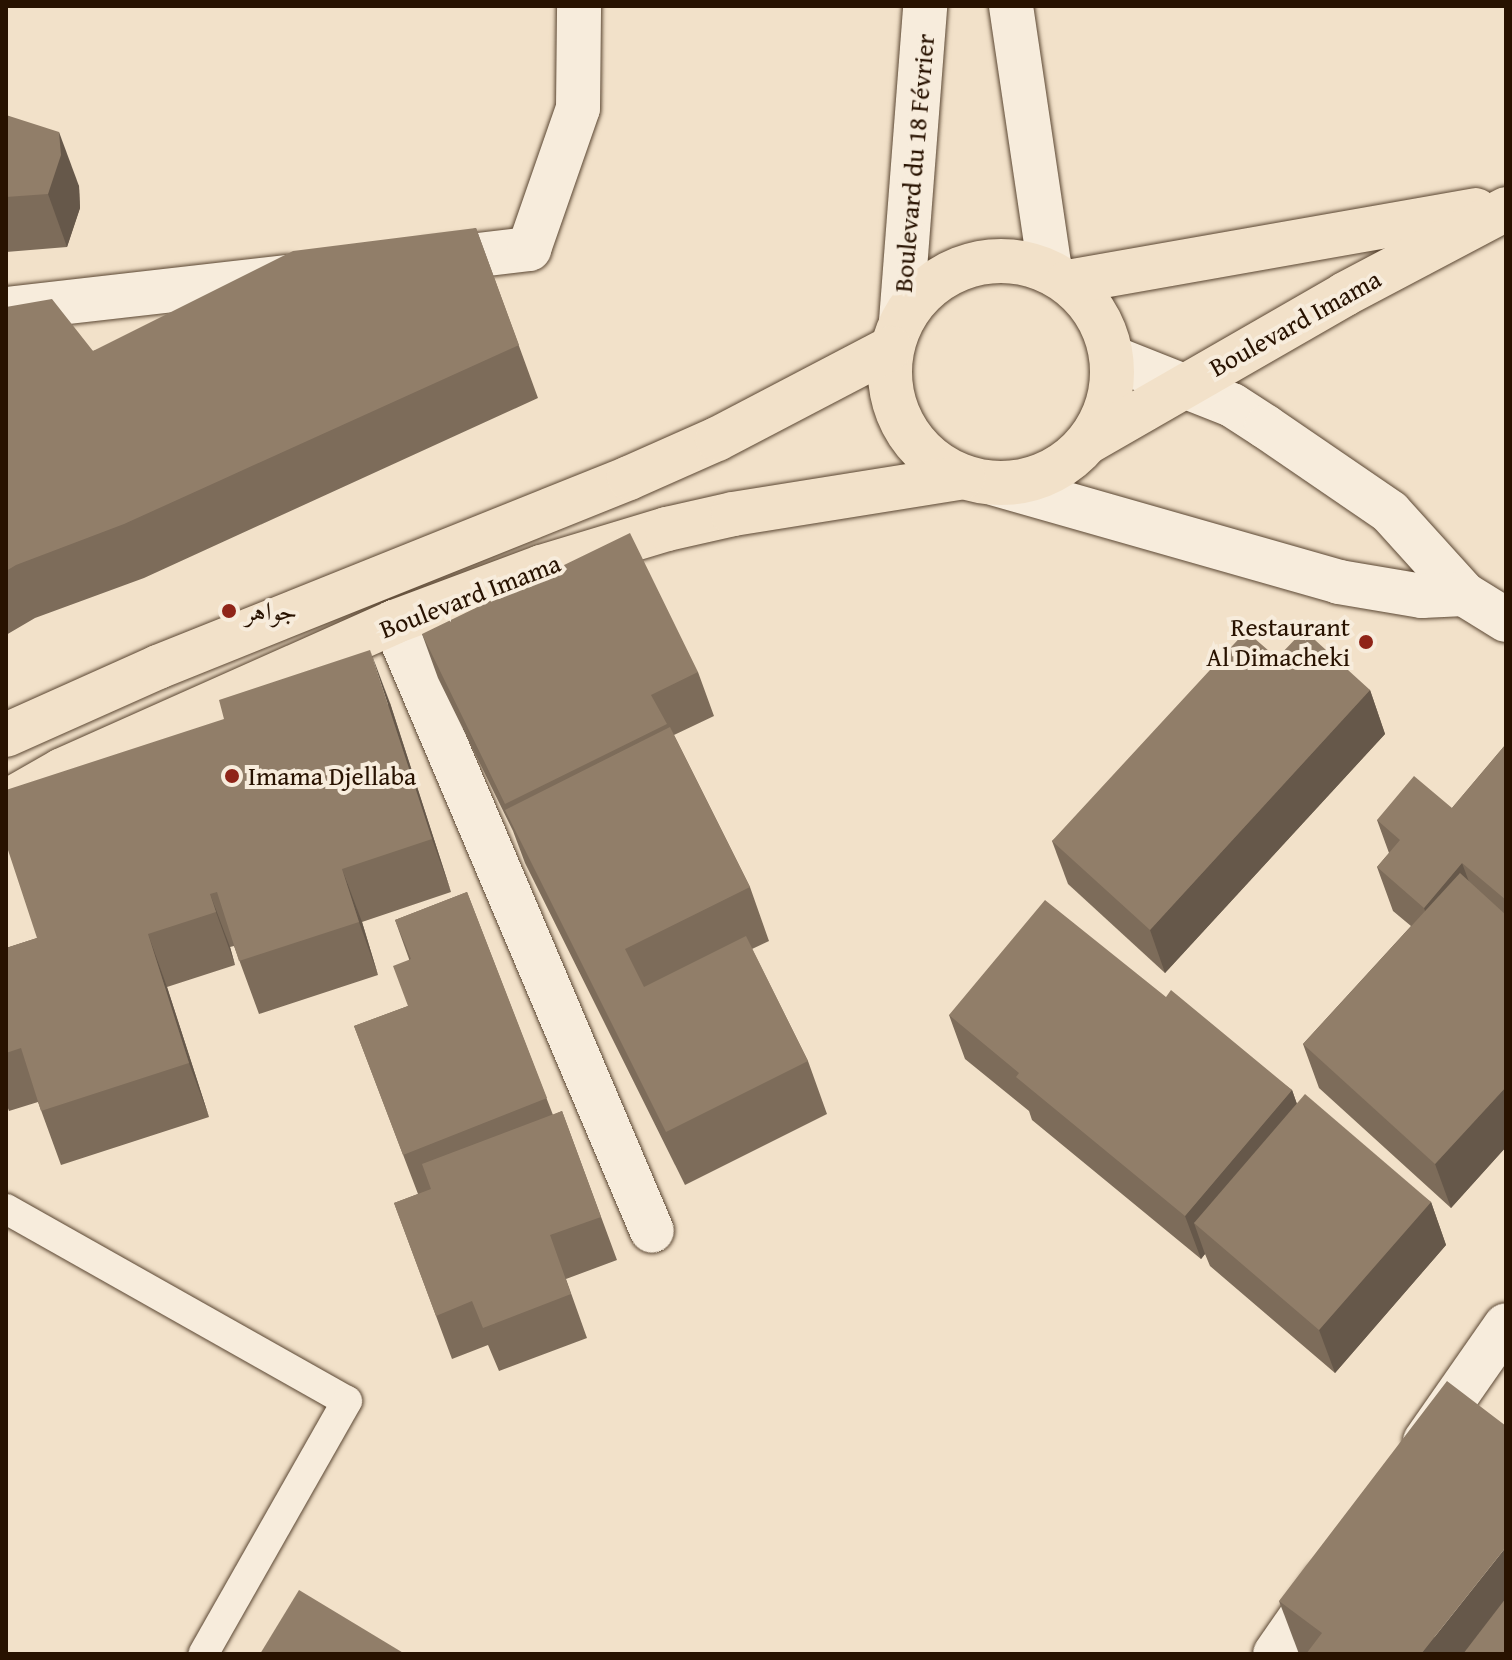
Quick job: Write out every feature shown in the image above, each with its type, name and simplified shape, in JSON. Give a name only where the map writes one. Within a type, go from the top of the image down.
[{"type":"main road","name":"Boulevard Imama","points":[[1059,276],[1506,207]]},
{"type":"main road","name":"Boulevard Imama","points":[[1088,442],[1183,385],[1506,207]]},
{"type":"main road","points":[[994,261],[1023,262],[1059,276],[1090,303],[1105,329],[1113,358],[1112,388],[1104,416],[1088,442],[1062,465],[1031,480],[979,480],[935,462],[912,440],[896,411],[889,380],[896,334],[918,297],[940,279],[966,265],[994,261]]},
{"type":"main road","name":"Boulevard Imama","points":[[6,735],[172,661],[629,478],[717,439],[896,334]]},
{"type":"main road","name":"Boulevard Imama","points":[[6,802],[62,770],[394,622],[541,567],[667,529],[807,500],[979,480]]},
{"type":"street","points":[[387,266],[529,249],[578,108],[579,6]]},
{"type":"street","name":"Boulevard du 18 Février","points":[[896,334],[925,6]]},
{"type":"street","points":[[1011,6],[1059,276]]},
{"type":"street","points":[[6,309],[323,273]]},
{"type":"street","points":[[1113,358],[1232,405],[1390,512],[1464,594],[1506,620]]},
{"type":"street","points":[[979,480],[1339,582],[1422,596],[1464,594]]},
{"type":"street","points":[[394,622],[652,1231]]},
{"type":"street","points":[[1399,1477],[1506,1325]]},
{"type":"street","points":[[1275,1654],[1346,1553]]},
{"type":"lane","points":[[6,1209],[347,1401],[203,1654]]},
{"type":"building","points":[[6,115],[59,132],[61,155],[48,194],[6,197]]},
{"type":"building","points":[[476,228],[519,345],[124,524],[6,571],[6,307],[52,299],[93,351],[293,251]]},
{"type":"building","points":[[630,533],[698,672],[651,695],[667,724],[505,804],[422,634]]},
{"type":"building","points":[[1304,630],[1370,690],[1150,930],[1052,841],[1246,631],[1277,658]]},
{"type":"building","points":[[370,650],[432,839],[342,869],[359,922],[239,961],[217,892],[210,894],[216,912],[148,934],[189,1063],[41,1111],[21,1048],[6,1053],[6,948],[37,938],[6,844],[6,790],[224,719],[219,700]]},
{"type":"building","points":[[670,727],[750,887],[625,949],[644,987],[746,936],[808,1061],[666,1132],[505,810]]},
{"type":"building","points":[[1506,744],[1506,900],[1462,863],[1424,908],[1377,867],[1400,840],[1377,820],[1414,776],[1452,808]]},
{"type":"building","points":[[1460,873],[1506,915],[1506,1087],[1435,1164],[1303,1044]]},
{"type":"building","points":[[467,892],[547,1098],[403,1155],[354,1026],[408,1006],[393,966],[411,959],[395,920]]},
{"type":"building","points":[[1045,900],[1166,997],[1171,990],[1292,1090],[1185,1216],[1016,1077],[1019,1073],[949,1015]]},
{"type":"building","points":[[1305,1094],[1431,1202],[1319,1330],[1194,1223]]},
{"type":"building","points":[[562,1111],[601,1217],[550,1235],[571,1294],[483,1328],[472,1301],[436,1316],[394,1203],[431,1189],[422,1164]]},
{"type":"building","points":[[1447,1381],[1506,1426],[1506,1547],[1421,1654],[1306,1654],[1322,1633],[1279,1601]]},
{"type":"building","points":[[299,1590],[405,1654],[260,1654]]},
{"type":"building","points":[[1506,1598],[1506,1654],[1463,1654]]},
{"type":"place","name":"جواهر","points":[[229,611]]},
{"type":"place","name":"Restaurant Al Dimacheki","points":[[1366,642]]},
{"type":"place","name":"Imama Djellaba","points":[[232,776]]}]
